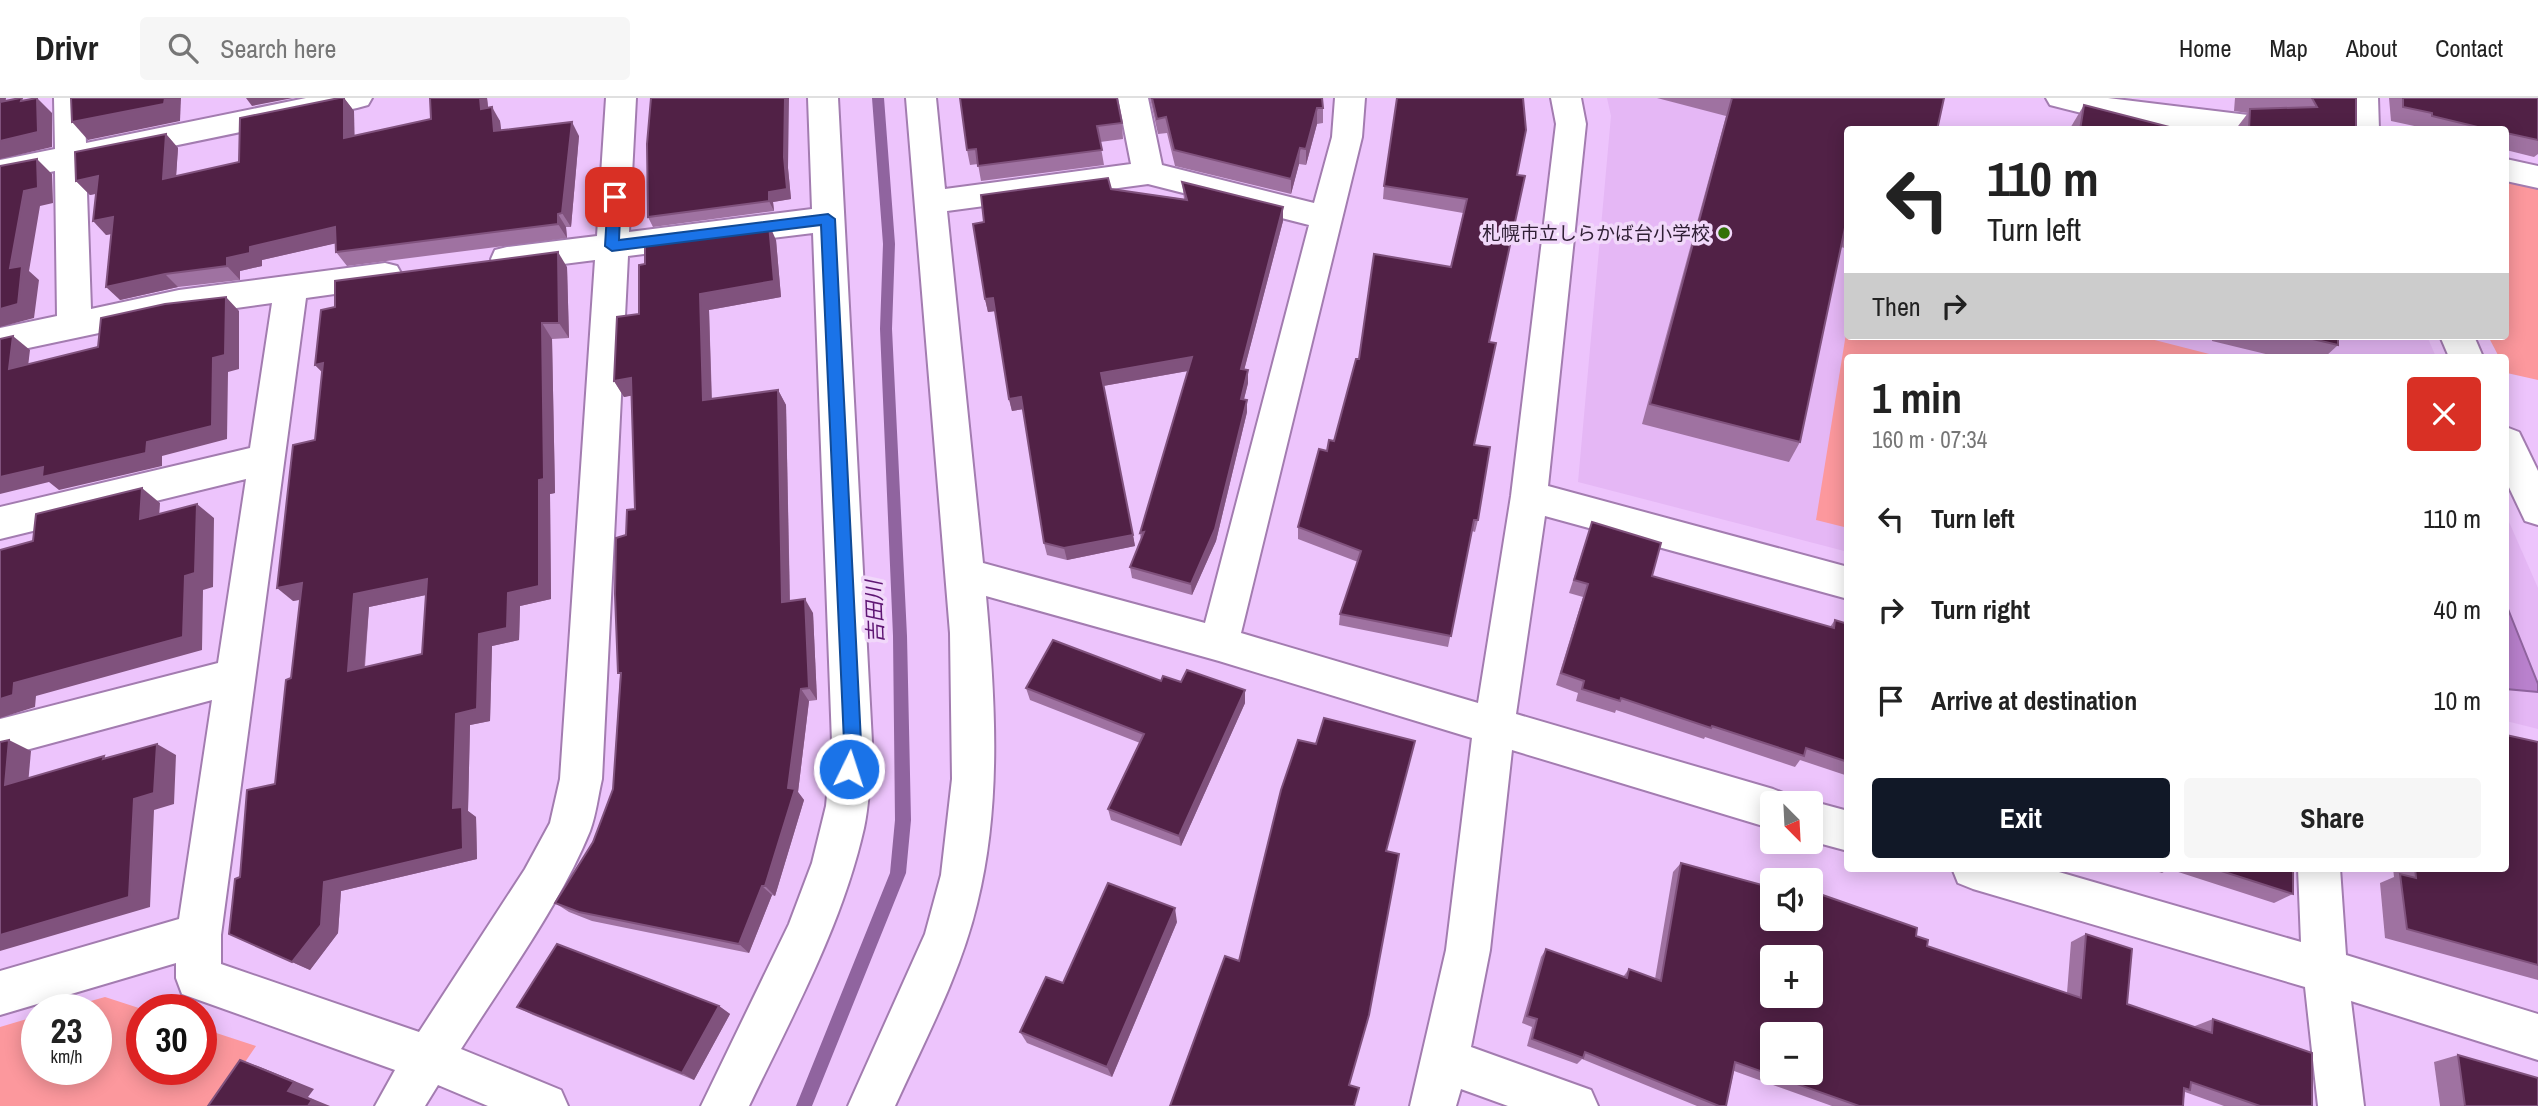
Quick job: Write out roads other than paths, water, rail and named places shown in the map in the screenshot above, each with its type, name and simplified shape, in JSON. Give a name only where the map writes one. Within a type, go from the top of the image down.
[{"type":"street","points":[[69,98],[75,324]]},
{"type":"street","points":[[0,172],[357,98]]},
{"type":"street","points":[[398,1106],[540,884],[570,828],[581,779],[621,98]]},
{"type":"street","points":[[724,1106],[793,964],[823,892],[843,825],[852,742],[823,98]]},
{"type":"street","points":[[871,1106],[939,954],[961,877],[971,805],[973,730],[965,574],[921,98]]},
{"type":"street","points":[[1133,98],[1148,173]]},
{"type":"street","points":[[1219,644],[1347,137],[1350,98]]},
{"type":"street","points":[[1433,1106],[1468,950],[1494,727],[1529,496],[1571,124],[1566,98]]},
{"type":"street","points":[[2061,98],[2119,104],[2256,126]]},
{"type":"street","points":[[2363,98],[2364,126]]},
{"type":"street","points":[[2509,171],[2538,177]]},
{"type":"street","points":[[930,202],[1148,173],[1325,217]]},
{"type":"street","points":[[478,263],[828,219]]},
{"type":"street","points":[[0,341],[179,303],[411,272]]},
{"type":"street","points":[[291,288],[199,935],[198,978],[427,1058],[545,1106]]},
{"type":"street","points":[[2509,448],[2538,510]]},
{"type":"street","points":[[0,523],[266,459]]},
{"type":"street","points":[[1529,496],[1844,582]]},
{"type":"street","points":[[965,574],[1219,644],[1760,805]]},
{"type":"street","points":[[0,738],[237,676]]},
{"type":"street","points":[[1824,825],[1844,830]]},
{"type":"street","points":[[1987,872],[2325,971],[2538,1037]]},
{"type":"street","points":[[2319,872],[2325,971],[2342,1106]]},
{"type":"street","points":[[0,993],[199,935]]},
{"type":"street","points":[[1445,1061],[1575,1106]]},
{"type":"waterway","name":"吉田川","points":[[804,1106],[898,873],[903,820],[900,636],[886,329],[889,244],[878,98]]},
{"type":"place","name":"札幌市立しらかば台小学校","points":[[1724,233]]}]
